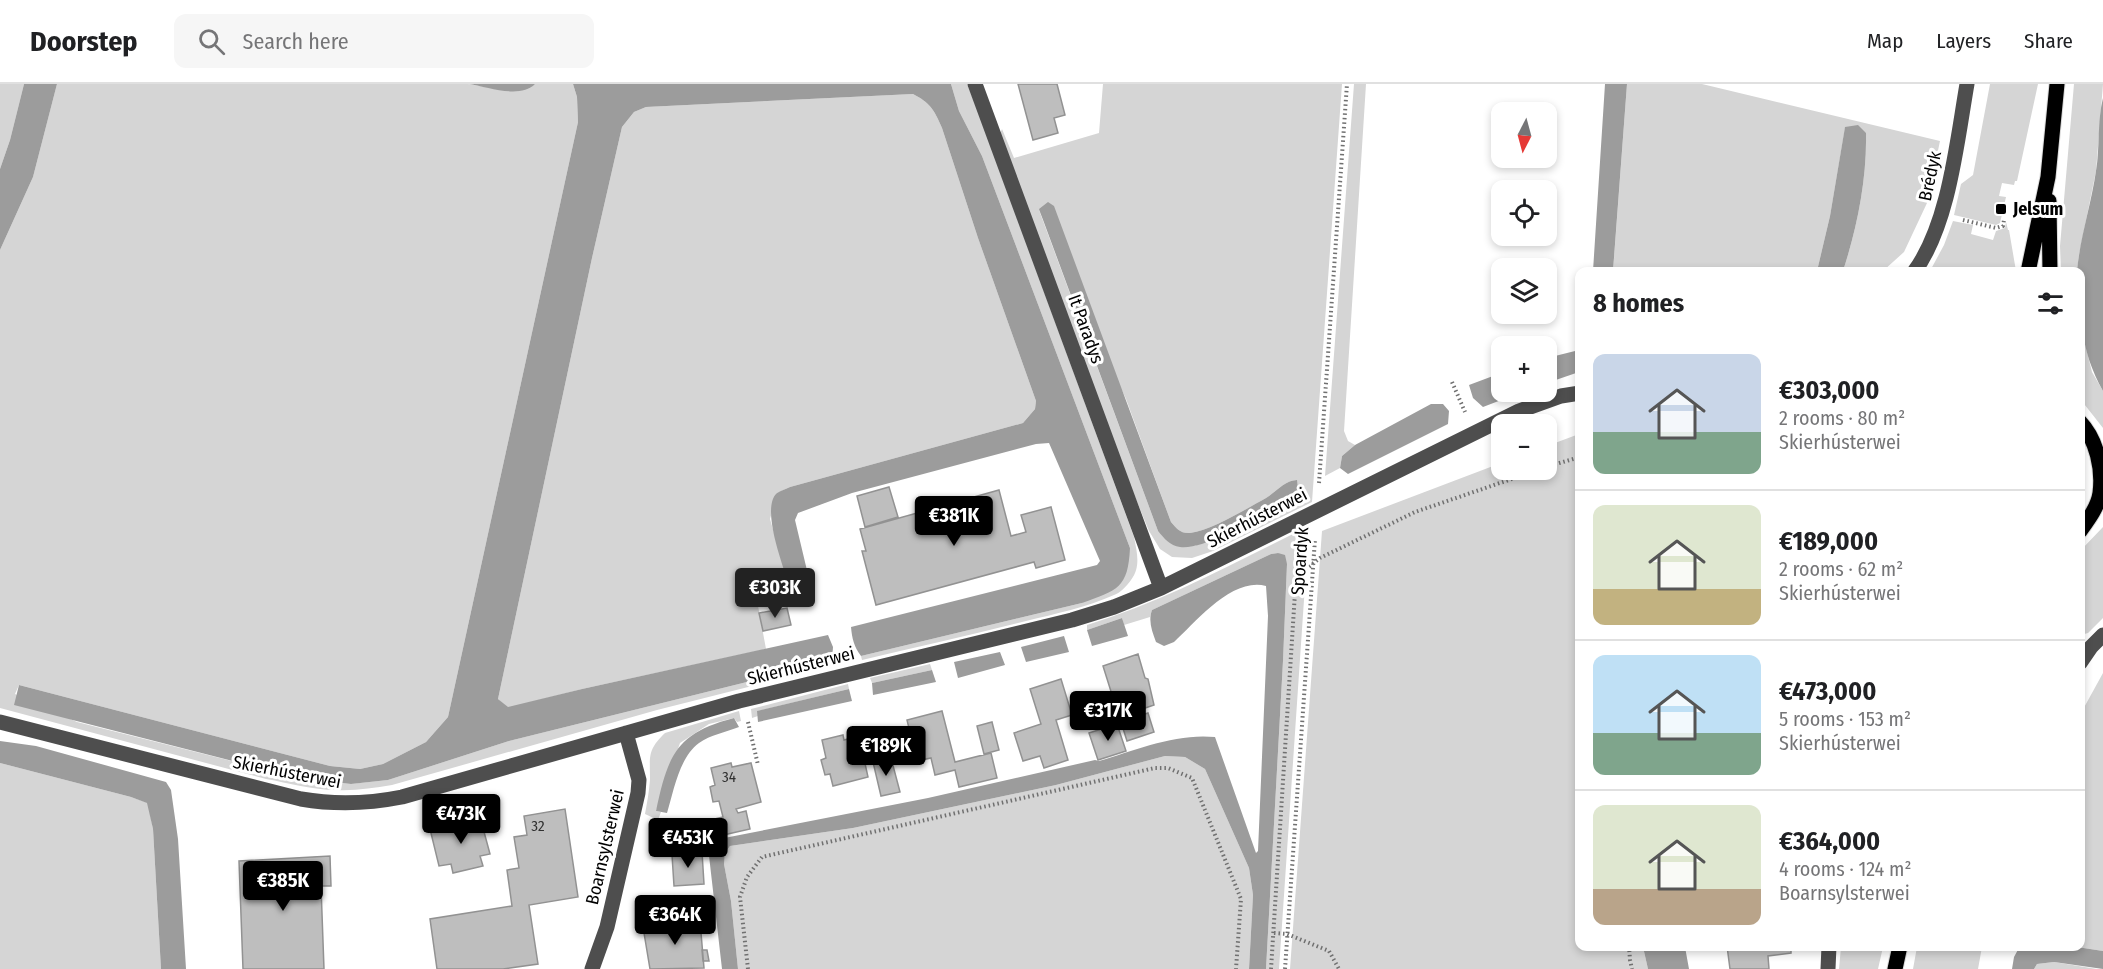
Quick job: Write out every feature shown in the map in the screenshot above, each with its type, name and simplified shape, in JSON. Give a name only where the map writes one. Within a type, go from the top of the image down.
[{"type":"main road","points":[[2029,267],[2048,177],[2057,84]]},
{"type":"main road","points":[[2048,177],[2050,267]]},
{"type":"main road","points":[[2085,429],[2096,445],[2101,464],[2102,494],[2085,525]]},
{"type":"main road","points":[[1895,969],[1898,951]]},
{"type":"street","name":"It Paradys","points":[[975,84],[1161,588]]},
{"type":"street","name":"Brédyk","points":[[1917,267],[1929,248],[1941,215],[1968,84]]},
{"type":"street","name":"Skierhústerwei","points":[[0,722],[293,797],[325,803],[352,804],[402,797],[742,700],[1072,620],[1114,607],[1161,588],[1474,432],[1541,403],[1575,394]]},
{"type":"street","points":[[2085,656],[2103,635]]},
{"type":"street","name":"Boarnsylsterwei","points":[[592,969],[606,927],[638,793],[639,780],[626,733]]},
{"type":"street","points":[[1828,969],[1829,951]]},
{"type":"path","name":"Spoardyk","points":[[1285,969],[1347,84]]},
{"type":"path","points":[[1941,215],[1996,228],[2003,226],[2004,220]]},
{"type":"path","points":[[1452,382],[1474,432]]},
{"type":"path","points":[[1557,464],[1575,458]]},
{"type":"path","points":[[1271,969],[1296,577],[1320,558],[1415,512],[1509,480]]},
{"type":"path","points":[[742,700],[758,765]]},
{"type":"path","points":[[748,969],[740,897],[747,878],[762,857],[1155,768],[1168,768],[1192,778],[1241,899],[1236,969]]},
{"type":"path","points":[[1274,933],[1287,934],[1329,951],[1339,969]]},
{"type":"path","points":[[1630,951],[1632,969]]},
{"type":"shaded area","points":[[0,84],[24,84],[0,169]]},
{"type":"shaded area","points":[[24,84],[57,84],[33,177],[0,250],[0,169]]},
{"type":"shaded area","points":[[57,84],[468,84],[511,91],[535,84],[573,84],[577,97],[578,122],[448,717],[426,742],[383,764],[360,769],[330,766],[19,685],[15,694],[77,722],[303,779],[350,784],[388,780],[509,741],[832,661],[831,666],[657,710],[392,785],[350,790],[318,789],[266,779],[0,708],[0,250],[33,177]]},
{"type":"shaded area","points":[[469,84],[535,84],[521,91],[513,91]]},
{"type":"shaded area","points":[[573,84],[951,84],[959,111],[982,156],[1130,548],[1127,572],[1119,586],[1104,595],[1082,603],[861,656],[857,649],[851,627],[1097,565],[1100,561],[1049,443],[1036,444],[852,493],[798,513],[795,520],[810,583],[790,588],[772,524],[772,501],[777,493],[790,487],[1023,423],[1035,409],[1036,401],[942,128],[934,111],[924,100],[913,94],[646,107],[634,112],[622,127],[498,699],[508,707],[828,635],[833,647],[832,661],[509,741],[388,780],[351,784],[303,779],[14,705],[19,685],[330,766],[360,769],[383,764],[426,742],[448,717],[578,122],[577,97]]},
{"type":"shaded area","points":[[951,84],[967,84],[977,109],[1134,537],[1137,565],[1134,575],[1123,589],[1093,603],[862,660],[861,656],[1082,603],[1130,548],[982,156],[959,111]]},
{"type":"shaded area","points":[[1103,84],[1342,84],[1312,502],[1213,551],[1192,558],[1172,557],[1160,549],[1149,531],[1122,465],[1000,134],[1002,129],[1014,158],[1099,133]],"holes":[[[1039,210],[1126,399],[1171,522],[1181,532],[1190,533],[1218,524],[1266,498],[1285,484],[1297,480],[1195,546],[1158,531]]]},
{"type":"shaded area","points":[[1354,84],[1366,84],[1344,431],[1348,441],[1355,445],[1342,456],[1340,468],[1325,476]]},
{"type":"shaded area","points":[[1605,84],[1627,84],[1613,267],[1593,267]]},
{"type":"shaded area","points":[[1627,84],[1702,84],[1940,141],[1927,203],[1904,252],[1887,267],[1844,267],[1860,203],[1866,150],[1866,133],[1845,128],[1830,216],[1818,267],[1613,267]]},
{"type":"shaded area","points":[[1990,84],[2038,84],[2017,181],[2014,185],[2002,183],[1999,196],[2006,197],[2000,223],[1996,225],[1954,215],[1961,184],[1973,175]]},
{"type":"shaded area","points":[[2074,84],[2103,84],[2096,171],[2078,267],[2061,267],[2060,246]]},
{"type":"shaded area","points":[[913,94],[931,107],[942,128],[1036,401],[1035,409],[1023,423],[790,487],[777,493],[770,519],[790,588],[756,595],[766,649],[582,689],[508,708],[498,699],[622,127],[634,112],[646,107]]},
{"type":"shaded area","points":[[2103,98],[2103,391],[2095,376],[2085,342],[2085,267],[2078,267],[2096,171]]},
{"type":"shaded area","points":[[1858,125],[1866,133],[1865,168],[1857,221],[1844,267],[1818,267],[1830,216],[1845,127]]},
{"type":"shaded area","points":[[1048,202],[1054,206],[1171,522],[1184,533],[1208,528],[1266,498],[1285,484],[1297,480],[1298,491],[1292,500],[1220,537],[1191,547],[1173,545],[1158,531],[1039,209]]},
{"type":"shaded area","points":[[1953,221],[1973,225],[1971,234],[1993,240],[1996,231],[2005,228],[2006,222],[2015,267],[1932,267]]},
{"type":"shaded area","points":[[2085,344],[2092,372],[2103,391],[2103,428],[2085,405]]},
{"type":"shaded area","points":[[1575,351],[1575,373],[1557,380],[1557,356]]},
{"type":"shaded area","points":[[1491,377],[1491,402],[1496,402],[1483,407],[1473,398],[1469,385]]},
{"type":"shaded area","points":[[1431,404],[1443,404],[1449,411],[1448,424],[1348,474],[1340,468],[1342,456],[1355,445]]},
{"type":"shaded area","points":[[1575,436],[1575,951],[1644,951],[1648,969],[1290,969],[1322,531],[1491,467],[1491,480],[1557,480],[1557,442]]},
{"type":"shaded area","points":[[1309,526],[1279,969],[1266,969],[1287,564],[1278,553],[1271,554],[1152,610],[1150,617],[1124,625],[1122,618],[1087,630],[1087,625],[1172,593]]},
{"type":"shaded area","points":[[2103,527],[2103,618],[2085,634],[2085,546]]},
{"type":"shaded area","points":[[1271,554],[1285,555],[1287,564],[1266,969],[1249,969],[1253,895],[1249,868],[1205,769],[1185,757],[1165,756],[1056,785],[853,828],[730,846],[725,853],[724,864],[731,901],[738,969],[722,969],[708,847],[714,840],[928,798],[1095,760],[1099,761],[1171,740],[1200,736],[1215,737],[1256,853],[1258,851],[1268,616],[1266,586],[1253,585],[1228,594],[1174,642],[1164,646],[1156,642],[1150,618],[1152,610]]},
{"type":"shaded area","points":[[1122,618],[1128,636],[1092,646],[1087,630]]},
{"type":"shaded area","points":[[1064,636],[1069,652],[1026,662],[1021,647]]},
{"type":"shaded area","points":[[1000,652],[1005,665],[958,678],[954,662]]},
{"type":"shaded area","points":[[930,664],[932,670],[872,683],[870,678]]},
{"type":"shaded area","points":[[932,670],[936,682],[873,695],[872,683]]},
{"type":"shaded area","points":[[2103,673],[2103,951],[2085,948],[2085,706]]},
{"type":"shaded area","points":[[848,684],[849,689],[758,711],[758,716],[752,718],[751,709]]},
{"type":"shaded area","points":[[849,689],[852,701],[758,722],[757,711]]},
{"type":"shaded area","points":[[739,711],[741,721],[737,722],[734,718],[709,724],[680,743],[656,811],[661,812],[658,820],[645,814],[650,784],[651,754],[659,739],[665,733]]},
{"type":"shaded area","points":[[734,718],[739,727],[708,738],[692,749],[678,775],[667,813],[656,811],[665,775],[678,749],[699,731]]},
{"type":"shaded area","points":[[0,741],[36,746],[166,782],[171,790],[178,839],[186,969],[161,969],[153,829],[147,803],[0,763]]},
{"type":"shaded area","points":[[1165,756],[1185,757],[1205,769],[1249,868],[1253,895],[1249,969],[738,969],[731,901],[724,864],[725,853],[730,846],[853,828],[1056,785]]},
{"type":"shaded area","points":[[0,763],[148,803],[153,829],[161,969],[0,969]]},
{"type":"shaded area","points":[[2085,948],[2103,951],[2103,969],[2054,962],[2037,964],[2034,969],[2012,969],[2017,951],[2085,951]]},
{"type":"shaded area","points":[[1644,951],[1686,951],[1689,969],[1648,969]]},
{"type":"shaded area","points":[[1841,951],[1882,951],[1878,969],[1839,969]]},
{"type":"shaded area","points":[[1916,951],[1981,951],[1978,969],[1913,969]]},
{"type":"shaded area","points":[[2054,962],[2097,969],[2034,969],[2037,964]]},
{"type":"building","points":[[1018,84],[1057,84],[1065,115],[1054,118],[1058,133],[1033,140]]},
{"type":"building","points":[[889,487],[898,517],[865,527],[857,496]]},
{"type":"building","points":[[999,490],[1011,536],[1026,532],[1021,515],[1051,507],[1065,560],[1036,568],[1034,562],[876,605],[862,551],[866,551],[860,529]]},
{"type":"building","points":[[787,608],[791,625],[763,631],[759,613]]},
{"type":"building","points":[[1138,654],[1145,678],[1148,679],[1154,705],[1119,717],[1103,666]]},
{"type":"building","points":[[1061,679],[1072,715],[1056,720],[1068,760],[1044,768],[1040,756],[1023,761],[1014,733],[1041,724],[1030,689]]},
{"type":"building","points":[[942,711],[955,762],[991,753],[997,778],[959,787],[955,770],[935,775],[931,758],[917,761],[907,720]]},
{"type":"building","points":[[1148,713],[1154,732],[1127,741],[1121,722]]},
{"type":"building","points":[[992,722],[999,750],[984,754],[977,726]]},
{"type":"building","points":[[1117,724],[1126,751],[1098,760],[1089,733]]},
{"type":"building","points":[[843,735],[844,740],[863,735],[869,757],[864,759],[868,777],[833,786],[830,774],[825,775],[821,760],[826,758],[822,740]]},
{"type":"building","points":[[891,758],[900,792],[881,796],[873,762]]},
{"type":"building","points":[[731,763],[732,767],[751,763],[761,802],[736,809],[738,813],[746,811],[750,829],[710,838],[706,821],[723,817],[719,801],[713,802],[710,787],[715,785],[711,768]]},
{"type":"building","points":[[565,809],[578,897],[529,905],[538,964],[503,969],[437,969],[430,919],[512,906],[507,870],[519,868],[514,837],[527,835],[524,816]]},
{"type":"building","points":[[480,817],[490,854],[480,856],[483,866],[453,873],[451,864],[439,866],[430,829]]},
{"type":"building","points":[[702,852],[704,884],[674,886],[672,855]]},
{"type":"building","points":[[330,856],[331,886],[321,886],[324,969],[243,969],[239,861]]},
{"type":"building","points":[[700,921],[704,968],[650,969],[643,927]]},
{"type":"building","points":[[702,950],[707,950],[709,961],[703,961]]},
{"type":"building","points":[[1728,951],[1791,951],[1791,953],[1768,956],[1769,969],[1730,969]]},
{"type":"place","name":"Jelsum","points":[[2001,209]]}]
